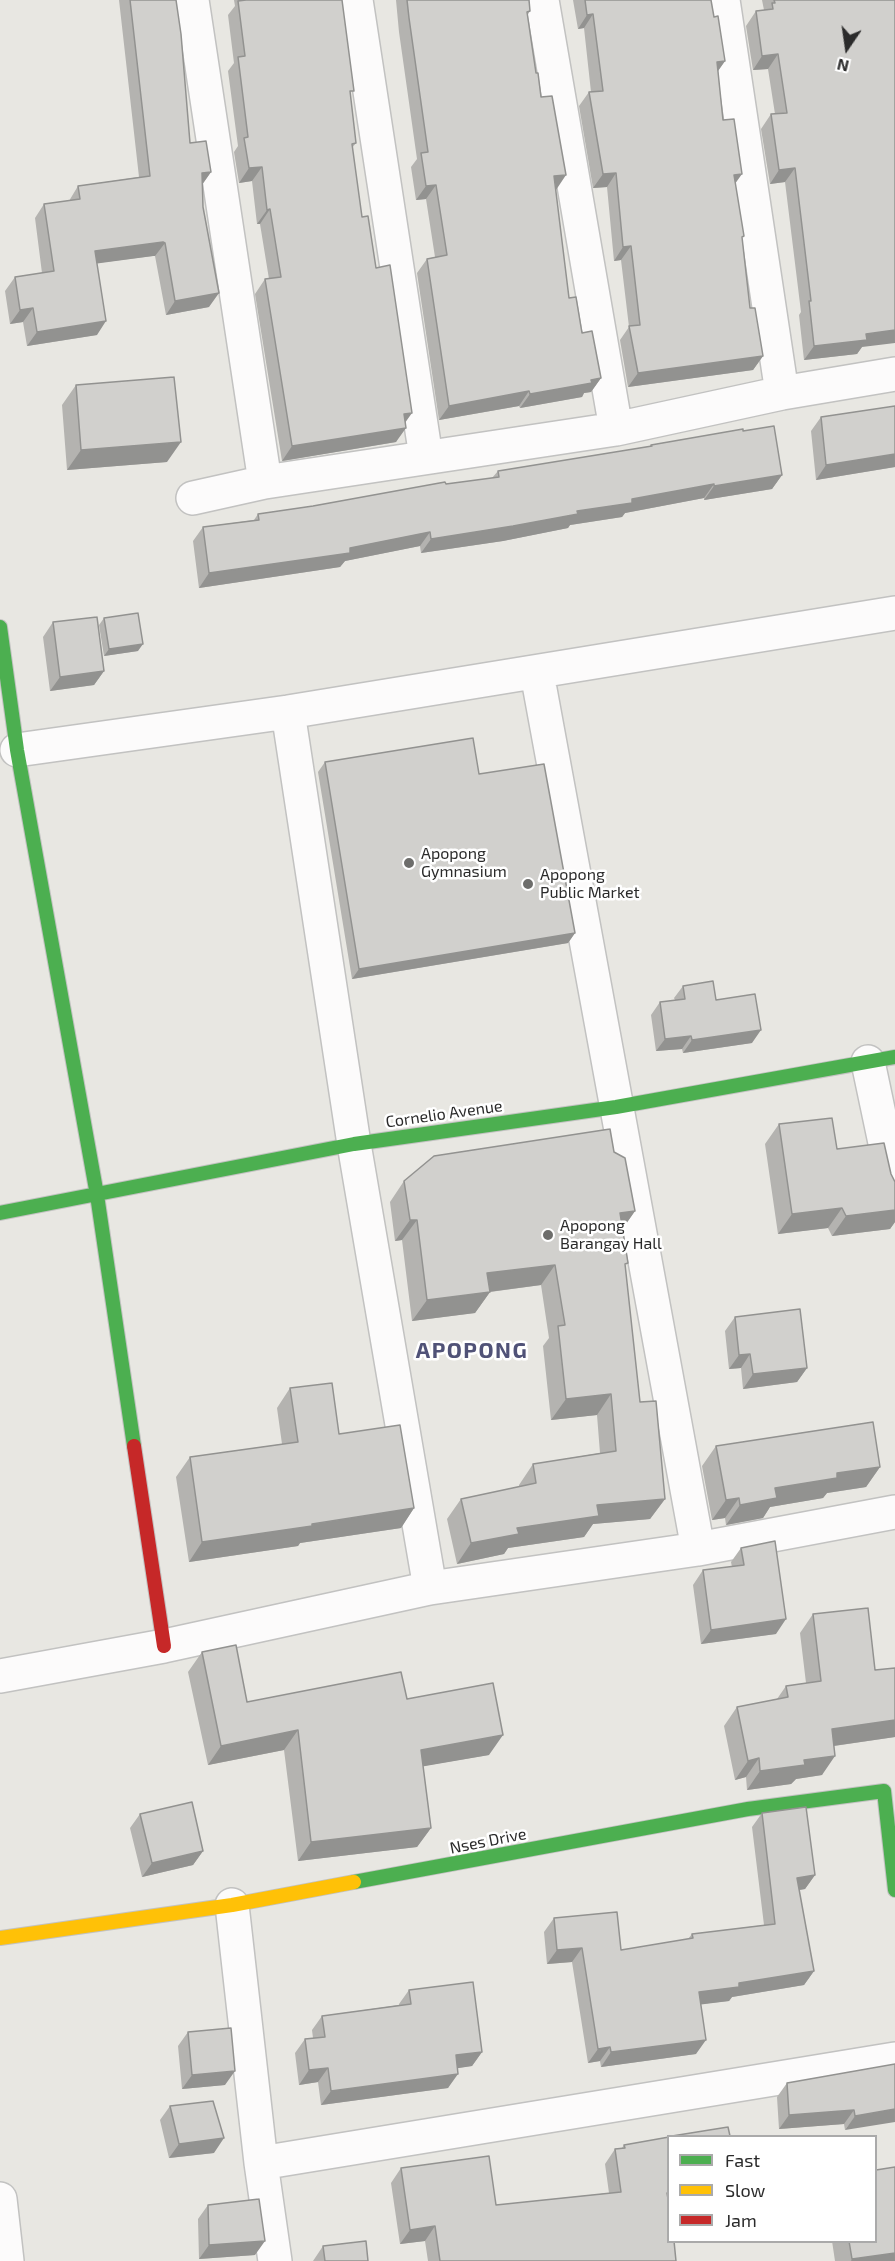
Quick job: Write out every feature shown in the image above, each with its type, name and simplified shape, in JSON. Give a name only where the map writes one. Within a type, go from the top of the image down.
[{"type":"street","points":[[192,0],[265,482]]},
{"type":"street","points":[[356,0],[426,457]]},
{"type":"street","points":[[542,0],[616,429]]},
{"type":"street","points":[[723,0],[782,393]]},
{"type":"street","points":[[193,498],[265,482],[616,429],[782,393],[895,374]]},
{"type":"street","points":[[17,750],[288,712],[895,613]]},
{"type":"street","points":[[0,627],[17,750],[97,1195],[164,1646]]},
{"type":"street","points":[[537,673],[698,1549]]},
{"type":"street","points":[[288,712],[354,1144],[430,1588]]},
{"type":"street","points":[[882,1059],[895,1190]]},
{"type":"street","name":"Cornelio Avenue","points":[[0,1213],[354,1144],[616,1107],[882,1059]]},
{"type":"street","points":[[0,1676],[164,1646],[430,1588],[698,1549],[895,1512]]},
{"type":"street","name":"Nses Drive","points":[[0,1938],[232,1905],[748,1809],[884,1791],[895,1890]]},
{"type":"street","points":[[232,1905],[261,2163],[275,2261]]},
{"type":"street","points":[[261,2163],[895,2059]]},
{"type":"street","points":[[0,2199],[7,2261]]},
{"type":"building","points":[[130,0],[176,0],[190,143],[206,141],[211,172],[202,173],[203,207],[219,293],[175,301],[163,242],[95,251],[106,321],[37,332],[33,308],[20,310],[15,277],[54,271],[44,204],[80,199],[78,186],[150,176]]},
{"type":"building","points":[[342,0],[354,91],[350,91],[356,143],[352,144],[362,217],[368,216],[376,268],[390,265],[412,413],[404,414],[406,428],[292,446],[265,279],[281,277],[270,209],[267,210],[262,167],[249,168],[244,138],[248,137],[238,57],[245,56],[238,1]]},
{"type":"building","points":[[407,0],[529,0],[530,11],[527,12],[541,97],[552,96],[566,175],[554,176],[569,298],[576,297],[582,333],[592,331],[601,378],[591,380],[592,383],[530,394],[529,391],[449,406],[427,259],[447,255],[436,185],[426,186],[421,153],[428,152]]},
{"type":"building","points":[[585,0],[711,0],[714,17],[718,16],[725,61],[717,62],[723,120],[734,119],[742,174],[734,175],[744,236],[742,237],[750,308],[755,308],[763,356],[638,373],[629,326],[640,325],[631,246],[623,247],[616,173],[603,174],[589,92],[603,91],[593,14],[587,15]]},
{"type":"building","points":[[774,0],[895,0],[895,330],[866,334],[867,340],[814,346],[795,168],[779,170],[771,114],[787,113],[778,54],[762,56],[756,11],[773,9]]},
{"type":"building","points":[[174,377],[181,442],[81,450],[76,385]]},
{"type":"building","points":[[895,406],[895,454],[826,465],[821,417]]},
{"type":"building","points":[[774,426],[782,475],[714,486],[714,484],[632,499],[632,503],[577,511],[578,514],[513,526],[431,539],[430,532],[350,548],[350,553],[209,573],[203,527],[259,520],[258,514],[445,482],[446,484],[499,477],[498,471],[743,429],[743,431]]},
{"type":"building","points":[[138,613],[143,644],[109,649],[104,618]]},
{"type":"building","points":[[97,617],[104,671],[60,677],[53,622]]},
{"type":"building","name":"Apopong Gymnasium","points":[[473,738],[479,774],[544,764],[575,933],[359,969],[325,762]]},
{"type":"building","points":[[713,981],[716,1000],[755,994],[761,1030],[692,1040],[691,1036],[665,1039],[660,1002],[685,999],[683,986]]},
{"type":"building","points":[[832,1118],[837,1149],[884,1143],[895,1182],[895,1210],[846,1216],[842,1208],[792,1214],[779,1124]]},
{"type":"building","points":[[610,1129],[614,1152],[625,1158],[635,1211],[620,1213],[628,1263],[625,1264],[640,1402],[656,1401],[665,1499],[597,1505],[599,1516],[517,1528],[519,1534],[471,1543],[461,1499],[536,1483],[533,1464],[616,1451],[611,1394],[566,1399],[558,1326],[565,1325],[555,1265],[487,1273],[490,1292],[427,1300],[417,1220],[410,1220],[404,1181],[434,1156]]},
{"type":"building","points":[[800,1309],[807,1368],[753,1374],[750,1354],[739,1355],[735,1317]]},
{"type":"building","points":[[332,1383],[339,1434],[400,1425],[414,1508],[202,1542],[190,1457],[298,1442],[290,1388]]},
{"type":"building","points":[[873,1422],[880,1467],[837,1473],[837,1478],[775,1488],[777,1498],[740,1505],[739,1498],[726,1500],[716,1446]]},
{"type":"building","points":[[775,1541],[786,1619],[711,1630],[703,1570],[744,1565],[741,1548]]},
{"type":"building","points":[[868,1608],[875,1670],[895,1668],[895,1720],[832,1729],[835,1756],[804,1760],[805,1765],[760,1771],[759,1758],[748,1761],[737,1707],[788,1697],[786,1686],[821,1681],[813,1614]]},
{"type":"building","points":[[236,1645],[247,1702],[401,1672],[407,1699],[493,1683],[503,1735],[421,1750],[431,1828],[311,1842],[298,1730],[221,1746],[202,1652]]},
{"type":"building","points":[[192,1802],[203,1851],[152,1863],[140,1814]]},
{"type":"building","points":[[806,1807],[815,1875],[797,1878],[814,1971],[739,1983],[739,1987],[699,1992],[706,2040],[611,2052],[610,2047],[598,2049],[582,1948],[557,1950],[554,1918],[617,1912],[621,1950],[693,1938],[692,1934],[775,1924],[762,1813]]},
{"type":"building","points":[[473,1982],[482,2052],[456,2055],[458,2074],[331,2091],[328,2068],[309,2070],[305,2039],[325,2037],[322,2016],[411,2004],[409,1990]]},
{"type":"building","points":[[231,2028],[235,2071],[192,2075],[188,2032]]},
{"type":"building","points":[[895,2064],[895,2109],[855,2116],[854,2110],[789,2115],[787,2083]]},
{"type":"building","points":[[213,2101],[224,2138],[179,2144],[170,2106]]},
{"type":"building","points":[[728,2127],[730,2135],[678,2135]]},
{"type":"building","points":[[667,2137],[667,2243],[674,2243],[676,2261],[440,2261],[435,2226],[410,2230],[401,2168],[489,2156],[496,2205],[621,2192],[615,2149],[625,2148],[624,2145]]},
{"type":"building","points":[[895,2167],[895,2253],[852,2259],[849,2243],[877,2243],[877,2170]]},
{"type":"building","points":[[259,2199],[265,2241],[209,2245],[208,2205]]},
{"type":"building","points":[[366,2241],[368,2261],[325,2261],[323,2246]]},
{"type":"traffic: fast","points":[[0,627],[17,750],[97,1195],[134,1446]]},
{"type":"traffic: fast","points":[[0,1213],[354,1144],[616,1107],[895,1057]]},
{"type":"traffic: fast","points":[[354,1882],[748,1809],[884,1791],[895,1890]]},
{"type":"traffic: slow","points":[[0,1938],[232,1905],[354,1882]]},
{"type":"traffic: jam","points":[[134,1446],[164,1646]]},
{"type":"place","name":"Apopong Gymnasium","points":[[409,863]]},
{"type":"place","name":"Apopong Public Market","points":[[528,884]]},
{"type":"place","name":"Apopong Barangay Hall","points":[[548,1235]]},
{"type":"district","name":"APOPONG","points":[[472,1351]]}]
